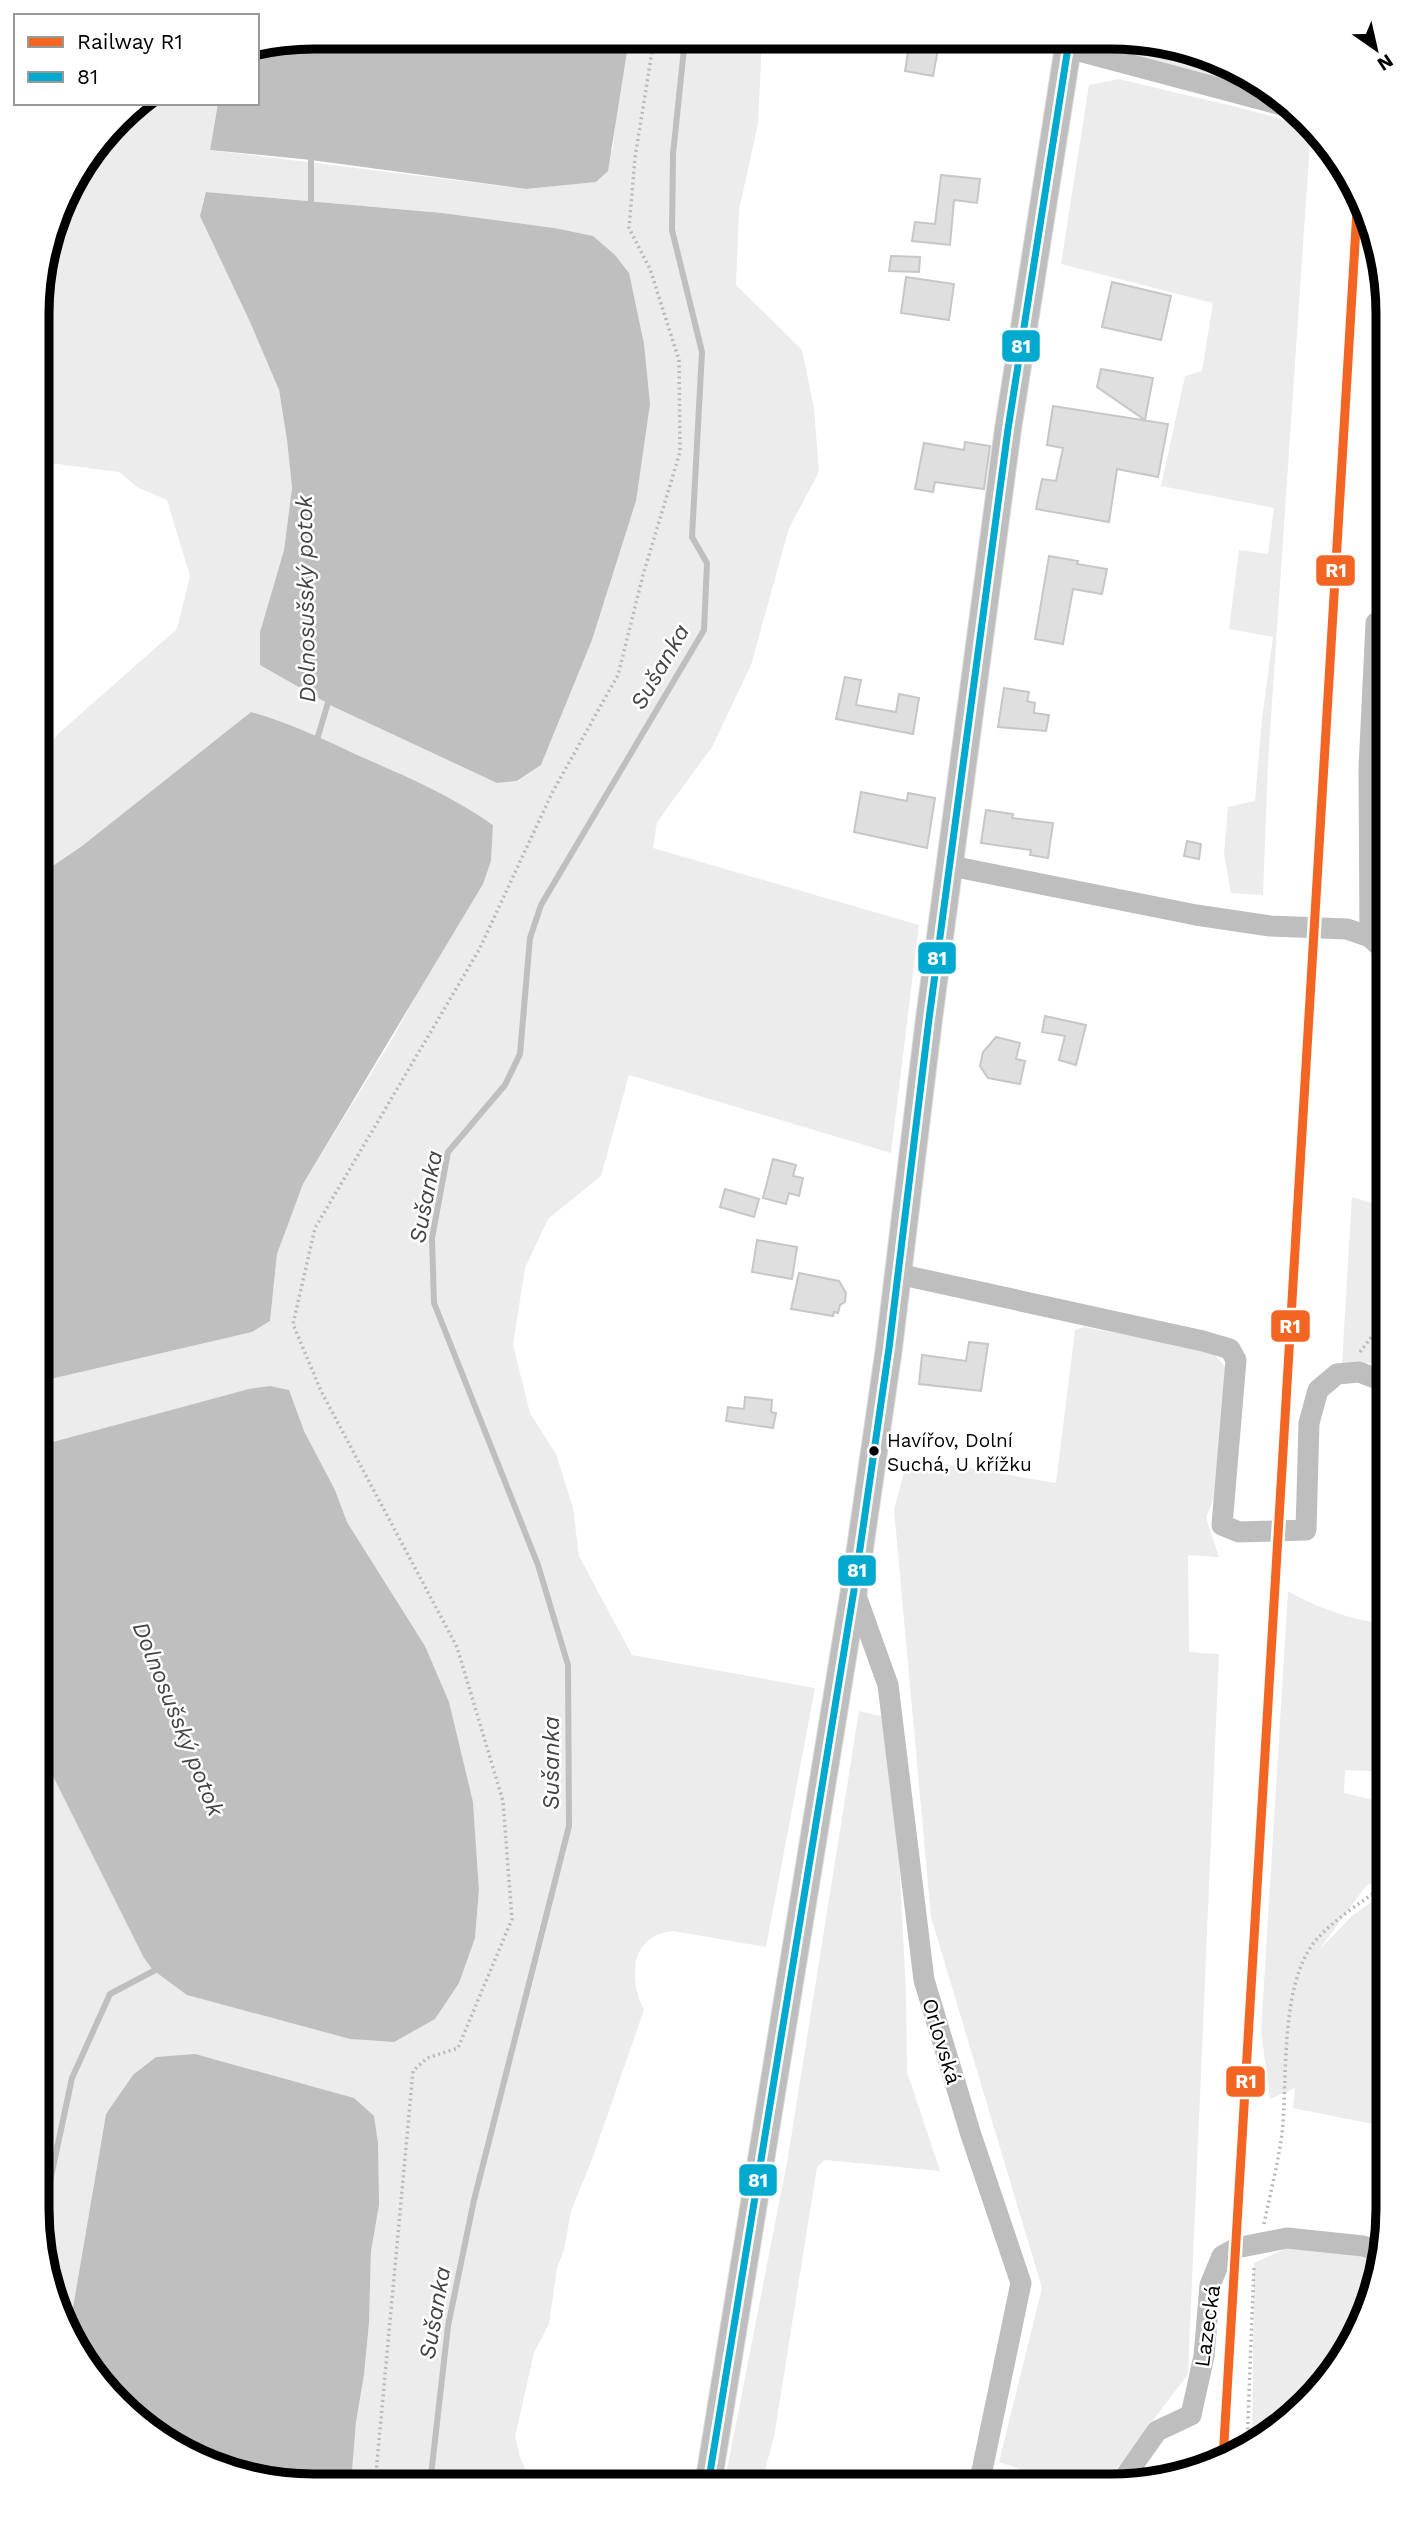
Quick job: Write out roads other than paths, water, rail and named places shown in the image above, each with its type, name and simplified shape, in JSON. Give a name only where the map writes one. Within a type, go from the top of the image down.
[{"type":"main road","name":"Orlovská","points":[[710,2474],[854,1590],[1008,429],[1067,49]]},
{"type":"street","points":[[1082,49],[1267,101]]},
{"type":"street","points":[[1370,937],[1369,768],[1376,623]]},
{"type":"street","points":[[951,866],[1196,915],[1270,926],[1347,929],[1370,937],[1376,943]]},
{"type":"street","points":[[898,1274],[1230,1349],[1236,1360],[1222,1525],[1239,1532],[1306,1530],[1309,1423],[1318,1390],[1337,1374],[1359,1372],[1376,1378]]},
{"type":"street","name":"Orlovská","points":[[854,1590],[888,1685],[924,1980],[971,2135],[1021,2283],[982,2474]]},
{"type":"street","name":"Lazecká","points":[[1127,2473],[1157,2431],[1191,2415],[1204,2356],[1210,2285],[1222,2256],[1236,2248],[1287,2238],[1373,2249]]},
{"type":"water","points":[[314,49],[627,49],[608,171],[596,182],[526,189],[311,160],[210,150],[218,105],[259,105],[259,55]]},
{"type":"water","points":[[206,192],[442,213],[554,228],[593,236],[615,255],[629,273],[644,344],[650,404],[636,501],[592,640],[541,765],[517,781],[497,783],[334,707],[260,665],[260,632],[284,550],[292,488],[287,440],[279,390],[200,216]]},
{"type":"water","points":[[251,712],[304,731],[391,770],[444,795],[493,825],[491,861],[483,884],[303,1184],[277,1254],[270,1321],[252,1332],[49,1379],[49,868],[82,846]]},
{"type":"water","points":[[270,1386],[289,1390],[304,1431],[335,1490],[347,1522],[425,1646],[449,1702],[473,1802],[479,1890],[475,1938],[459,1983],[435,2019],[394,2042],[350,2039],[187,1995],[153,1970],[144,1958],[49,1768],[49,1443],[249,1389]]},
{"type":"water","points":[[195,2054],[354,2098],[374,2116],[378,2143],[379,2205],[371,2251],[369,2323],[352,2474],[280,2472],[229,2460],[197,2447],[153,2419],[115,2384],[76,2326],[72,2316],[106,2114],[133,2075],[156,2057]]},
{"type":"waterway","name":"Sušanka","points":[[431,2474],[448,2326],[474,2200],[569,1826],[568,1665],[538,1565],[434,1303],[432,1238],[448,1152],[505,1085],[520,1054],[530,938],[541,905],[704,630],[707,563],[692,537],[702,352],[672,230],[673,154],[684,49]]},
{"type":"waterway","name":"Dolnosušský potok","points":[[311,210],[311,160],[314,155]]},
{"type":"waterway","name":"Dolnosušský potok","points":[[316,743],[330,696]]},
{"type":"waterway","name":"Dolnosušský potok","points":[[49,2186],[72,2078],[110,1994],[161,1967]]},
{"type":"rail line","name":"R1","points":[[1224,2449],[1357,215]]},
{"type":"place","name":"Havířov, Dolní Suchá, U křížku","points":[[874,1451]]}]
